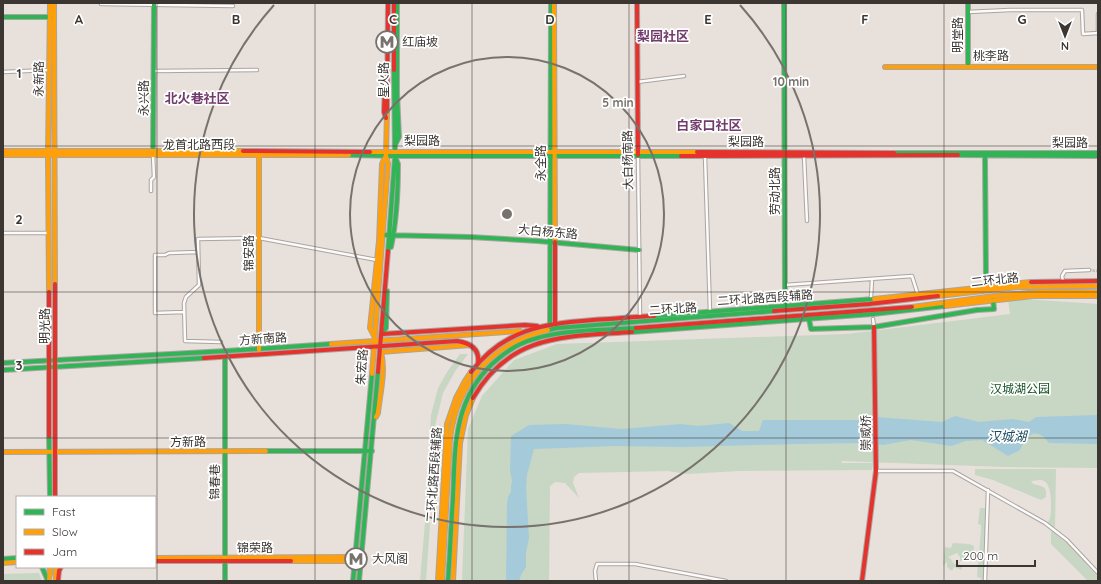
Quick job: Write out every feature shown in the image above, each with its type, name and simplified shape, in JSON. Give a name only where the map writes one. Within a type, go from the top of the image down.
[{"type":"main road","name":"永新路","points":[[50,3],[52,17],[54,153]]},
{"type":"main road","name":"永新路","points":[[48,153],[49,70],[54,3]]},
{"type":"main road","name":"星火路","points":[[386,3],[388,121],[387,153]]},
{"type":"main road","name":"星火路","points":[[394,3],[396,29],[394,88],[396,156]]},
{"type":"main road","points":[[396,29],[397,3]]},
{"type":"main road","name":"永全路","points":[[551,3],[553,154]]},
{"type":"main road","name":"永全路","points":[[553,323],[554,3]]},
{"type":"main road","name":"大白杨南路","points":[[637,3],[638,154]]},
{"type":"main road","name":"劳动北路","points":[[784,3],[785,306]]},
{"type":"main road","name":"明堂路","points":[[968,3],[968,66]]},
{"type":"main road","name":"永兴路","points":[[153,154],[154,4]]},
{"type":"main road","points":[[3,17],[52,17]]},
{"type":"main road","points":[[395,149],[399,137],[396,62]]},
{"type":"main road","name":"桃李路","points":[[884,66],[1098,67]]},
{"type":"main road","points":[[394,88],[398,102]]},
{"type":"main road","name":"梨园路","points":[[395,149],[553,154]]},
{"type":"main road","name":"龙首北路西段","points":[[387,153],[395,149]]},
{"type":"main road","name":"龙首北路西段","points":[[3,151],[153,154],[387,153],[396,156]]},
{"type":"main road","name":"龙首北路西段","points":[[3,155],[48,153]]},
{"type":"main road","name":"明光路","points":[[48,153],[50,234],[50,496]]},
{"type":"main road","name":"明光路","points":[[54,153],[54,366],[56,390],[55,496]]},
{"type":"main road","name":"锦安路","points":[[259,153],[259,355]]},
{"type":"main road","points":[[374,336],[370,328],[377,260],[382,164],[387,153]]},
{"type":"main road","name":"朱宏路","points":[[353,581],[366,451],[383,235],[387,153]]},
{"type":"main road","name":"梨园路","points":[[638,154],[706,156],[785,154],[804,156],[1098,153]]},
{"type":"main road","name":"梨园路","points":[[396,156],[553,154],[985,154],[1098,156]]},
{"type":"main road","points":[[982,289],[986,282],[985,154]]},
{"type":"main road","name":"朱宏路","points":[[359,581],[391,236],[396,156]]},
{"type":"main road","points":[[379,232],[382,246]]},
{"type":"main road","name":"大白杨东路","points":[[383,235],[470,237],[553,242],[639,250]]},
{"type":"main road","points":[[982,289],[1025,282],[1097,280]]},
{"type":"main road","name":"二环北路","points":[[442,581],[450,436],[455,414],[462,395],[485,363],[504,347],[518,339],[541,331],[557,328],[918,297],[982,289],[1098,286]]},
{"type":"main road","name":"二环北路","points":[[448,581],[455,453],[461,412],[474,386],[488,367],[504,354],[520,344],[542,336],[568,333],[909,307],[1002,295],[1041,292],[1098,292]]},
{"type":"main road","name":"二环北路西段辅路","points":[[453,581],[461,430],[470,403],[478,388],[492,370],[515,352],[527,346],[542,341],[568,337],[873,314],[1033,296],[1098,296]]},
{"type":"main road","name":"二环北路西段辅路","points":[[438,581],[447,425],[451,408],[464,382],[477,364],[489,352],[504,341],[524,331],[553,323],[918,297]]},
{"type":"main road","points":[[809,318],[811,329],[874,326],[977,310],[994,309],[993,300]]},
{"type":"main road","points":[[382,334],[529,325],[542,326]]},
{"type":"main road","name":"崇威桥","points":[[862,581],[876,471],[874,326]]},
{"type":"main road","name":"方新南路","points":[[3,364],[49,360],[259,349],[524,331]]},
{"type":"main road","name":"方新南路","points":[[3,370],[373,348],[381,350],[462,345],[471,346],[476,349],[479,358],[477,364]]},
{"type":"main road","name":"锦春巷","points":[[225,357],[225,581]]},
{"type":"main road","name":"方新路","points":[[3,452],[372,451]]},
{"type":"main road","name":"锦荣路","points":[[156,558],[225,560]]},
{"type":"main road","points":[[3,559],[16,561]]},
{"type":"main road","name":"锦荣路","points":[[156,561],[355,559]]},
{"type":"main road","points":[[3,563],[16,561]]},
{"type":"main road","points":[[43,568],[49,581]]},
{"type":"main road","points":[[49,581],[50,568]]},
{"type":"main road","points":[[55,568],[57,581]]},
{"type":"main road","points":[[57,581],[60,568]]},
{"type":"street","points":[[101,4],[234,6]]},
{"type":"street","points":[[968,12],[1010,10],[1082,10],[1083,34],[1098,33],[1098,14]]},
{"type":"street","points":[[3,72],[49,70]]},
{"type":"street","points":[[154,71],[258,70]]},
{"type":"street","points":[[637,82],[684,76]]},
{"type":"street","name":"永兴路","points":[[151,191],[151,180],[154,177],[153,154]]},
{"type":"street","name":"大白杨南路","points":[[638,154],[640,317]]},
{"type":"street","points":[[706,156],[710,312]]},
{"type":"street","points":[[804,156],[807,221]]},
{"type":"street","points":[[3,233],[50,234]]},
{"type":"street","points":[[221,342],[185,341],[184,302],[186,297],[199,285],[198,239],[259,238],[377,260]]},
{"type":"street","points":[[184,312],[155,313],[155,256],[169,253],[198,252]]},
{"type":"street","points":[[1063,282],[1062,276],[1065,271],[1089,270]]},
{"type":"street","points":[[785,285],[912,276],[918,297]]},
{"type":"street","points":[[871,297],[872,280]]},
{"type":"street","points":[[873,319],[874,326]]},
{"type":"street","points":[[876,471],[953,471],[1045,523],[1067,540],[1098,573]]},
{"type":"street","points":[[985,581],[988,490]]},
{"type":"street","points":[[596,581],[597,564],[636,564],[726,581]]},
{"type":"green space","name":"汉城湖公园","points":[[1008,298],[1098,304],[1098,468],[1004,467],[841,461],[842,463],[873,463],[872,470],[739,471],[687,474],[668,471],[579,473],[574,477],[573,483],[579,498],[565,483],[555,482],[550,486],[549,581],[462,581],[468,429],[482,396],[514,360],[557,344],[847,334],[1010,314]]},
{"type":"green space","points":[[460,354],[468,354],[456,370],[443,393],[433,434],[431,460],[435,461],[435,477],[431,477],[430,479],[428,517],[430,524],[426,581],[420,581],[431,415],[438,388]]},
{"type":"green space","points":[[975,469],[1056,469],[1055,528],[1047,523],[1051,514],[1051,498],[1047,483],[1039,480],[1031,481],[1033,484],[1045,488],[1046,497],[1041,500],[993,480],[975,475]]},
{"type":"green space","points":[[980,508],[988,508],[984,581],[981,581],[981,578],[977,577],[981,530],[981,525],[978,524]]},
{"type":"green space","points":[[1051,530],[1068,544],[1098,577],[1098,581],[1088,581],[1051,544]]},
{"type":"green space","points":[[953,543],[969,544],[974,546],[974,554],[967,556],[966,559],[960,561],[960,557],[957,553],[948,557],[954,564],[959,564],[962,567],[962,570],[954,567],[952,571],[947,567],[947,562],[943,566],[945,547],[951,548]]},
{"type":"green space","points":[[39,573],[42,581],[3,581],[3,574]]},
{"type":"water","name":"汉城湖","points":[[1098,415],[1098,444],[1049,443],[1040,435],[1032,434],[1020,450],[1008,456],[982,440],[966,441],[951,446],[911,440],[883,445],[866,443],[683,447],[615,446],[534,449],[527,475],[526,487],[529,538],[526,553],[526,567],[519,581],[506,581],[507,503],[511,492],[512,481],[510,470],[511,436],[529,425],[566,424],[621,429],[681,424],[698,426],[729,423],[742,431],[759,431],[763,420],[862,420],[876,417],[942,422],[955,416],[979,422],[1013,419],[1029,422],[1036,417]]},
{"type":"tunnel","points":[[1089,270],[1098,271]]},
{"type":"traffic: fast","points":[[153,154],[154,3]]},
{"type":"traffic: fast","points":[[395,145],[399,137],[397,93],[397,3]]},
{"type":"traffic: fast","points":[[550,324],[551,3]]},
{"type":"traffic: fast","points":[[784,3],[785,306]]},
{"type":"traffic: fast","points":[[968,3],[968,66]]},
{"type":"traffic: fast","points":[[3,17],[51,17]]},
{"type":"traffic: fast","points":[[388,251],[395,156],[394,70]]},
{"type":"traffic: fast","points":[[894,153],[1098,153]]},
{"type":"traffic: fast","points":[[349,155],[681,156]]},
{"type":"traffic: fast","points":[[958,155],[1098,156]]},
{"type":"traffic: fast","points":[[982,287],[986,282],[985,155]]},
{"type":"traffic: fast","points":[[391,247],[396,216],[398,164],[396,159]]},
{"type":"traffic: fast","points":[[383,235],[470,237],[538,241],[639,250]]},
{"type":"traffic: fast","points":[[382,333],[386,328],[387,291]]},
{"type":"traffic: fast","points":[[654,316],[874,299]]},
{"type":"traffic: fast","points":[[809,319],[811,329],[874,327],[977,310],[994,309],[993,300]]},
{"type":"traffic: fast","points":[[632,332],[873,314],[945,306]]},
{"type":"traffic: fast","points":[[548,330],[557,328],[774,311]]},
{"type":"traffic: fast","points":[[448,581],[456,444],[463,410],[479,378],[501,356],[528,341],[545,336],[571,332],[636,328]]},
{"type":"traffic: fast","points":[[3,363],[331,344]]},
{"type":"traffic: fast","points":[[225,357],[225,581]]},
{"type":"traffic: fast","points":[[3,370],[204,358]]},
{"type":"traffic: fast","points":[[359,581],[378,372]]},
{"type":"traffic: fast","points":[[353,581],[372,374]]},
{"type":"traffic: fast","points":[[49,436],[50,496]]},
{"type":"traffic: fast","points":[[266,451],[372,451]]},
{"type":"traffic: fast","points":[[3,559],[16,558]]},
{"type":"traffic: fast","points":[[42,568],[48,581]]},
{"type":"traffic: slow","points":[[49,292],[48,155],[50,3]]},
{"type":"traffic: slow","points":[[54,3],[55,284]]},
{"type":"traffic: slow","points":[[554,3],[555,242]]},
{"type":"traffic: slow","points":[[885,67],[1098,67]]},
{"type":"traffic: slow","points":[[372,374],[388,164],[386,155],[387,111]]},
{"type":"traffic: slow","points":[[3,151],[243,151]]},
{"type":"traffic: slow","points":[[370,152],[697,152]]},
{"type":"traffic: slow","points":[[259,154],[259,350]]},
{"type":"traffic: slow","points":[[3,155],[349,155]]},
{"type":"traffic: slow","points":[[374,336],[370,328],[379,241],[382,164],[386,155]]},
{"type":"traffic: slow","points":[[874,299],[1031,282]]},
{"type":"traffic: slow","points":[[938,296],[1018,287],[1098,286]]},
{"type":"traffic: slow","points":[[912,307],[1002,295],[1041,292],[1098,292]]},
{"type":"traffic: slow","points":[[945,306],[1033,296],[1098,296]]},
{"type":"traffic: slow","points":[[442,581],[450,439],[454,418],[460,400],[469,383],[494,355],[510,344],[528,336],[548,330]]},
{"type":"traffic: slow","points":[[331,344],[520,331]]},
{"type":"traffic: slow","points":[[376,417],[378,413],[383,375],[381,352],[470,345]]},
{"type":"traffic: slow","points":[[438,581],[447,424],[456,398],[471,372]]},
{"type":"traffic: slow","points":[[453,581],[460,443],[466,415],[473,398]]},
{"type":"traffic: slow","points":[[3,452],[266,451]]},
{"type":"traffic: slow","points":[[156,558],[355,557]]},
{"type":"traffic: slow","points":[[291,561],[355,561]]},
{"type":"traffic: slow","points":[[3,563],[16,562]]},
{"type":"traffic: slow","points":[[49,581],[50,568]]},
{"type":"traffic: slow","points":[[55,568],[56,580]]},
{"type":"traffic: jam","points":[[387,111],[388,3]]},
{"type":"traffic: jam","points":[[394,3],[394,70]]},
{"type":"traffic: jam","points":[[637,3],[638,155]]},
{"type":"traffic: jam","points":[[385,83],[384,112],[386,118]]},
{"type":"traffic: jam","points":[[243,151],[370,152]]},
{"type":"traffic: jam","points":[[697,152],[894,153]]},
{"type":"traffic: jam","points":[[681,156],[958,155]]},
{"type":"traffic: jam","points":[[555,242],[555,323]]},
{"type":"traffic: jam","points":[[378,372],[388,251]]},
{"type":"traffic: jam","points":[[1031,282],[1098,281]]},
{"type":"traffic: jam","points":[[55,284],[55,496]]},
{"type":"traffic: jam","points":[[49,292],[49,436]]},
{"type":"traffic: jam","points":[[774,311],[869,304],[938,296]]},
{"type":"traffic: jam","points":[[636,328],[912,307]]},
{"type":"traffic: jam","points":[[471,372],[497,346],[526,331],[557,324],[654,316]]},
{"type":"traffic: jam","points":[[382,334],[525,325],[537,326]]},
{"type":"traffic: jam","points":[[862,581],[876,471],[874,327]]},
{"type":"traffic: jam","points":[[473,398],[488,377],[504,361],[522,350],[542,342],[562,338],[632,332]]},
{"type":"traffic: jam","points":[[204,358],[457,341],[466,343],[476,350],[478,363]]},
{"type":"traffic: jam","points":[[156,561],[291,561]]},
{"type":"traffic: jam","points":[[58,581],[60,568]]},
{"type":"place","name":"红庙坡","points":[[387,42]]},
{"type":"place","name":"大风阁","points":[[356,559]]},
{"type":"district","name":"梨园社区","points":[[663,36]]},
{"type":"district","name":"北火巷社区","points":[[197,98]]},
{"type":"district","name":"白家口社区","points":[[709,125]]}]
